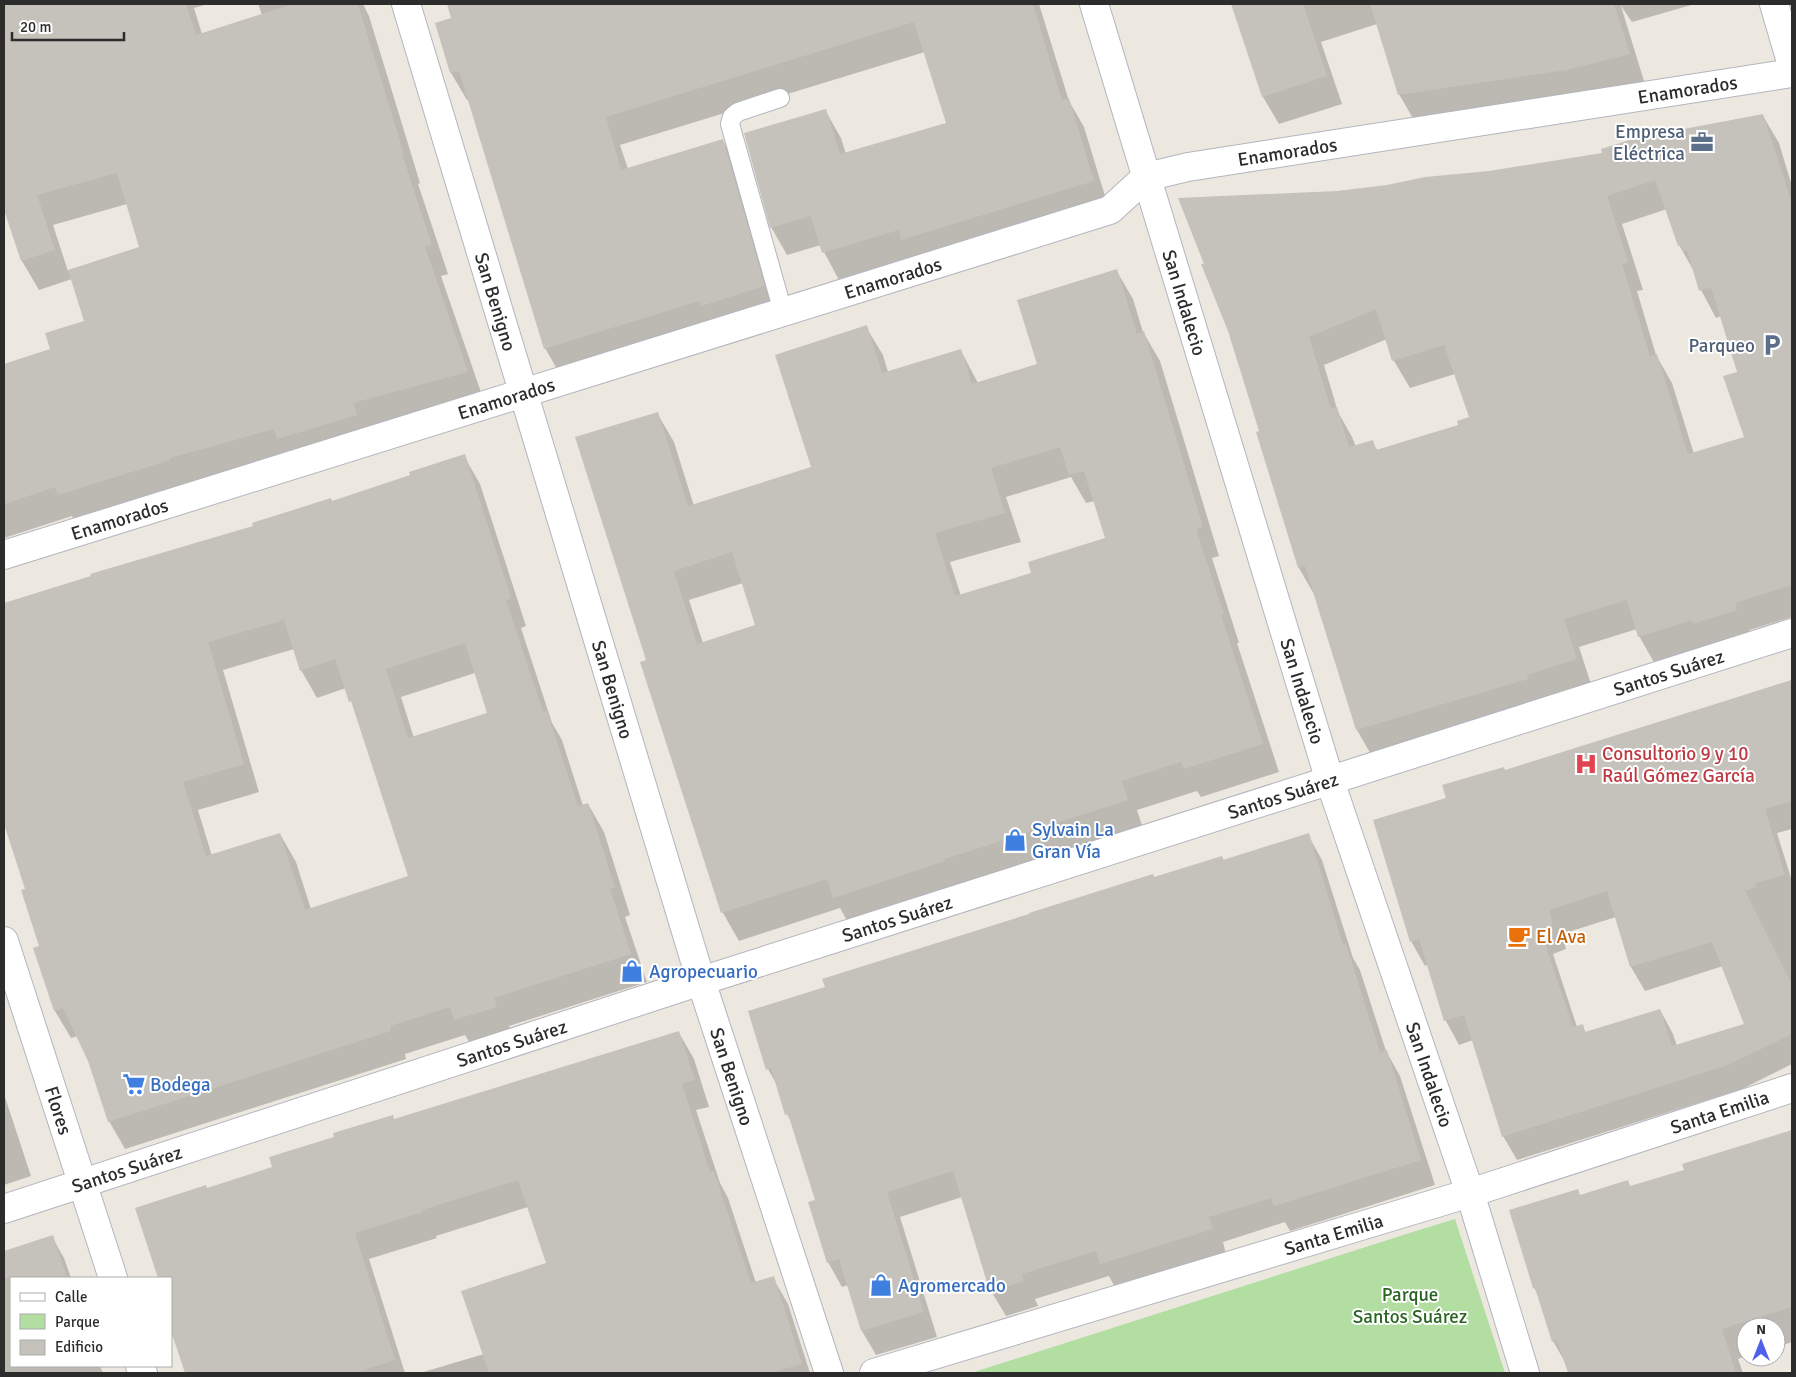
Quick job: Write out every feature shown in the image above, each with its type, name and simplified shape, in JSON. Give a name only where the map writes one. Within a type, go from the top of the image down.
[{"type":"street","name":"San Benigno","points":[[406,4],[701,981],[829,1373]]},
{"type":"street","name":"San Indalecio","points":[[1094,4],[1330,781],[1470,1193],[1525,1373]]},
{"type":"street","points":[[1774,4],[1792,65]]},
{"type":"street","name":"Enamorados","points":[[4,555],[1110,210],[1146,177],[1188,167],[1792,73]]},
{"type":"street","name":"Santos Suárez","points":[[4,1209],[701,981],[1792,633]]},
{"type":"street","name":"Flores","points":[[4,941],[112,1277]]},
{"type":"street","name":"Santa Emilia","points":[[874,1373],[1470,1193],[1792,1088]]},
{"type":"lane","points":[[780,98],[738,112],[732,117],[730,124],[783,312]]},
{"type":"green space","name":"Parque Santos Suárez","points":[[1455,1219],[1505,1373],[971,1373],[1419,1230]]},
{"type":"building","points":[[4,4],[186,4],[196,35],[293,4],[358,4],[404,154],[402,154],[432,245],[425,247],[468,372],[353,403],[357,415],[277,439],[274,429],[170,458],[170,460],[58,495],[55,487],[4,504],[4,364],[50,349],[45,333],[84,321],[68,270],[139,247],[117,173],[37,195],[55,250],[21,261],[4,210]]},
{"type":"building","points":[[447,4],[1033,4],[1062,100],[1069,98],[1094,181],[901,240],[899,230],[822,253],[811,216],[770,228],[744,133],[826,109],[840,154],[946,123],[914,22],[606,117],[621,170],[723,139],[765,286],[701,306],[699,301],[544,349],[459,71],[450,73],[435,23],[451,18]]},
{"type":"building","points":[[1231,4],[1303,4],[1327,76],[1262,97]]},
{"type":"building","points":[[1370,4],[1614,4],[1630,54],[1566,70],[1398,95]]},
{"type":"building","points":[[1763,114],[1792,204],[1792,585],[1735,603],[1737,610],[1693,624],[1692,620],[1638,637],[1627,600],[1564,619],[1577,659],[1527,675],[1528,679],[1356,730],[1305,566],[1298,568],[1256,432],[1259,431],[1228,331],[1201,264],[1204,264],[1178,198],[1337,191],[1387,185],[1425,177],[1489,171],[1602,153],[1601,149],[1636,138]],"holes":[[[1655,180],[1678,246],[1681,245],[1683,251],[1687,250],[1699,291],[1711,287],[1737,372],[1723,376],[1744,437],[1688,454],[1657,354],[1650,356],[1622,264],[1628,262],[1607,196]],[[1376,309],[1392,361],[1444,345],[1469,417],[1457,421],[1458,425],[1376,450],[1373,440],[1349,447],[1337,407],[1331,409],[1309,337]]]},
{"type":"building","points":[[1117,269],[1137,334],[1144,331],[1203,527],[1196,529],[1224,614],[1221,615],[1263,744],[1184,769],[1181,762],[1122,781],[1128,800],[945,859],[945,861],[833,898],[827,879],[721,913],[640,662],[646,660],[575,437],[658,412],[688,506],[811,467],[775,355],[867,325],[882,373],[961,349],[972,384],[1037,364],[1017,300]],"holes":[[[1060,447],[1069,475],[1084,471],[1105,538],[1028,562],[1031,573],[955,596],[935,533],[1005,513],[991,468]],[[732,552],[755,625],[697,644],[674,571]]]},
{"type":"building","points":[[465,454],[511,598],[506,600],[543,712],[547,711],[578,806],[588,803],[615,887],[610,889],[631,954],[494,998],[497,1007],[454,1020],[450,1007],[390,1026],[391,1031],[108,1122],[88,1061],[63,1008],[54,1011],[33,948],[39,946],[21,890],[25,889],[4,824],[4,603],[91,576],[90,574],[253,526],[252,523],[331,498],[332,501],[410,475],[409,472]],"holes":[[[284,620],[300,671],[335,659],[349,702],[351,701],[408,876],[305,910],[280,833],[206,856],[183,782],[244,764],[208,642]],[[465,643],[487,713],[408,738],[386,669]]]},
{"type":"building","points":[[1792,680],[1792,801],[1765,809],[1785,875],[1755,883],[1756,887],[1745,891],[1792,985],[1792,1034],[1728,1065],[1502,1137],[1464,1015],[1444,1021],[1419,939],[1410,942],[1373,820],[1446,798],[1442,785],[1504,767],[1505,770]],"holes":[[[1607,891],[1630,967],[1712,942],[1744,1024],[1672,1046],[1660,1009],[1585,1032],[1583,1024],[1573,1027],[1540,929],[1553,925],[1549,910]]]},
{"type":"building","points":[[1309,833],[1343,945],[1346,944],[1380,1052],[1387,1050],[1421,1160],[1274,1206],[1271,1198],[1209,1217],[1213,1229],[1100,1264],[1096,1251],[1022,1274],[1024,1281],[990,1292],[953,1171],[887,1192],[924,1312],[861,1331],[839,1259],[827,1263],[808,1202],[815,1200],[788,1114],[785,1115],[771,1068],[766,1070],[748,1011],[825,987],[822,979],[1029,913],[1153,874],[1154,877],[1222,856],[1223,860]]},
{"type":"building","points":[[679,1031],[695,1080],[682,1084],[710,1172],[714,1171],[751,1283],[774,1276],[802,1364],[770,1373],[489,1373],[461,1291],[546,1263],[518,1180],[355,1233],[395,1360],[355,1373],[185,1373],[172,1334],[172,1277],[158,1277],[135,1208],[206,1185],[207,1188],[272,1167],[269,1157],[334,1137],[333,1133],[393,1115],[394,1119]]},
{"type":"building","points":[[1792,1130],[1792,1307],[1760,1317],[1736,1317],[1736,1325],[1722,1329],[1736,1373],[1568,1373],[1557,1340],[1552,1342],[1509,1210],[1578,1189],[1580,1195],[1628,1180],[1630,1186],[1684,1170],[1682,1164]]},
{"type":"building","points":[[53,1235],[67,1277],[4,1278],[4,1251]]},
{"type":"place","name":"Empresa Eléctrica","points":[[1702,142]]},
{"type":"place","name":"Parqueo","points":[[1772,345]]},
{"type":"place","name":"Consultorio 9 y 10 Raúl Gómez García","points":[[1586,764]]},
{"type":"place","name":"Sylvain La Gran Vía","points":[[1015,840]]},
{"type":"place","name":"El Ava","points":[[1519,936]]},
{"type":"place","name":"Agropecuario","points":[[632,971]]},
{"type":"place","name":"Bodega","points":[[134,1084]]},
{"type":"place","name":"Agromercado","points":[[881,1285]]}]
